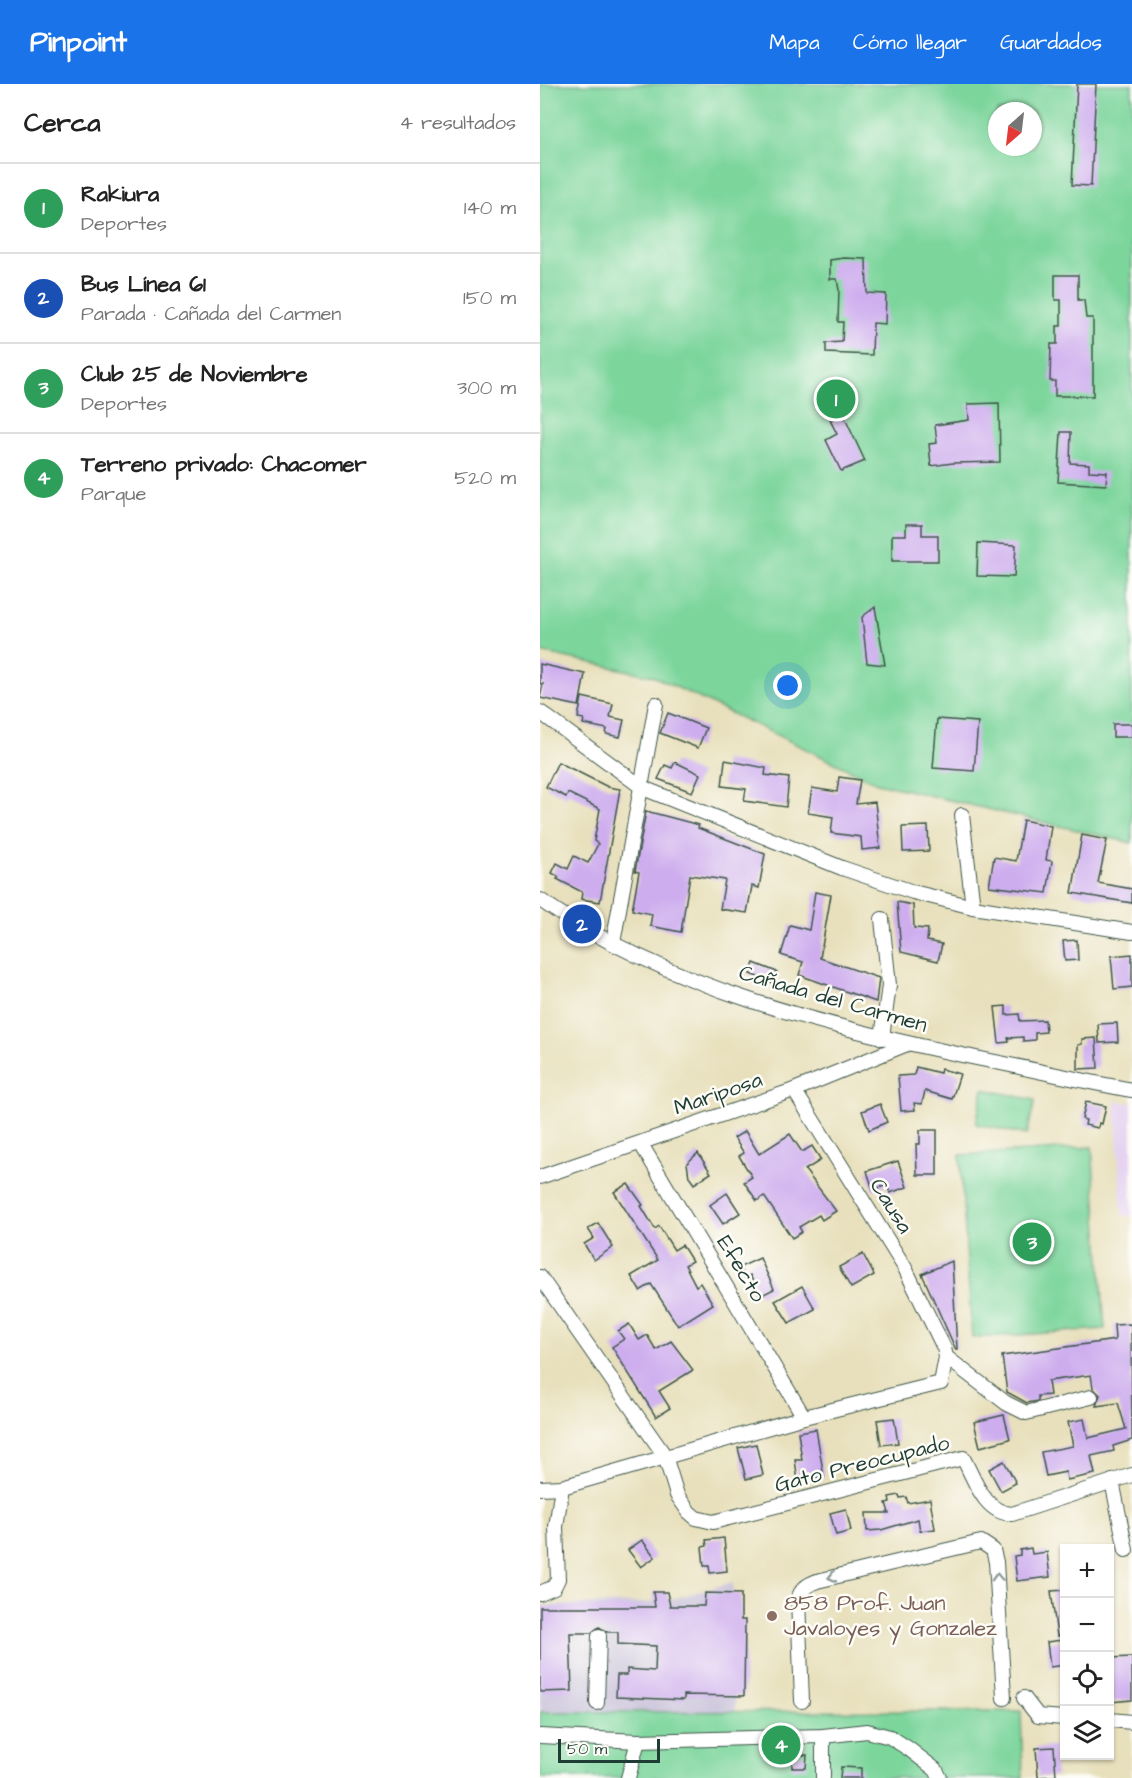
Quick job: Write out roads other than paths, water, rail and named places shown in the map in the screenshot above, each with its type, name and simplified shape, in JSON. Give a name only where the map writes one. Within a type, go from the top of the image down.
[{"type":"street","points":[[613,943],[643,788],[656,704]]},
{"type":"street","points":[[540,712],[643,788],[842,868],[913,892],[973,907],[1132,932]]},
{"type":"street","points":[[962,814],[973,907]]},
{"type":"street","name":"Cañada del Carmen","points":[[540,900],[613,943],[700,982],[882,1038],[1132,1090]]},
{"type":"street","points":[[882,919],[889,985],[882,1038]]},
{"type":"street","name":"Mariposa","points":[[540,1177],[794,1090],[907,1044]]},
{"type":"street","name":"Causa","points":[[794,1090],[905,1268],[945,1353]]},
{"type":"street","name":"Efecto","points":[[641,1144],[804,1417]]},
{"type":"street","points":[[540,1277],[665,1456]]},
{"type":"street","points":[[945,1353],[1006,1403],[1026,1413],[1091,1397]]},
{"type":"street","points":[[540,1488],[562,1487],[804,1417],[941,1383],[945,1353]]},
{"type":"street","name":"Gato Preocupado","points":[[665,1456],[677,1495],[689,1512],[696,1518],[713,1522],[963,1458],[985,1500],[992,1509],[1002,1514],[1012,1514],[1132,1475]]},
{"type":"street","points":[[1112,1481],[1126,1550]]},
{"type":"street","points":[[540,1593],[554,1587],[558,1579],[556,1527],[562,1487]]},
{"type":"street","points":[[802,1701],[798,1599],[801,1591],[807,1585],[981,1542],[993,1550],[996,1562],[1004,1698]]},
{"type":"street","points":[[597,1703],[599,1636]]},
{"type":"street","points":[[1024,1698],[1038,1716],[1060,1718]]},
{"type":"street","points":[[1114,1720],[1132,1722]]},
{"type":"street","points":[[540,1736],[638,1741],[823,1736],[867,1731],[890,1737],[923,1758],[940,1778]]},
{"type":"street","points":[[823,1736],[823,1778]]},
{"type":"street","points":[[628,1778],[638,1741]]},
{"type":"place","name":"Rakiura","points":[[836,399]]},
{"type":"place","name":"Bus Línea 61","points":[[582,924]]},
{"type":"place","name":"Club 25 de Noviembre","points":[[1032,1242]]},
{"type":"place","name":"858 Prof. Juan Javaloyes y Gonzalez","points":[[772,1616]]},
{"type":"place","name":"Terreno privado: Chacomer","points":[[781,1745]]}]
